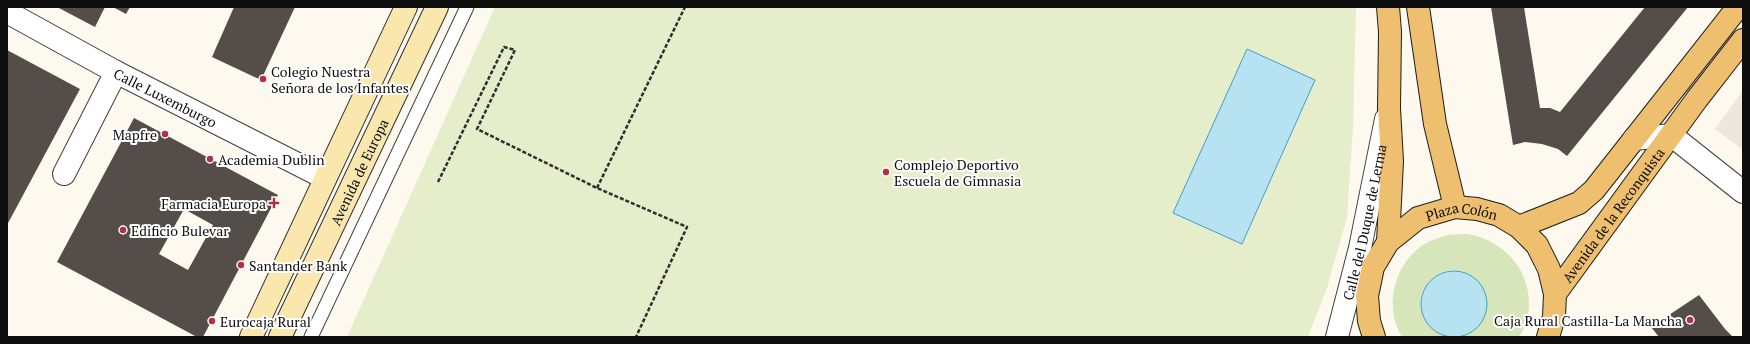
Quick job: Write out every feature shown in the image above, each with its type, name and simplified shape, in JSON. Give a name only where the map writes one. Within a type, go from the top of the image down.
[{"type":"main road","name":"Avenida de Europa","points":[[251,337],[406,7]]},
{"type":"main road","name":"Avenida de Europa","points":[[280,337],[437,7]]},
{"type":"main road","name":"Calle del Duque de Lerma","points":[[1388,7],[1390,32],[1388,108],[1392,161],[1388,242]]},
{"type":"main road","name":"Avenida de la Reconquista","points":[[1518,227],[1579,203],[1594,190],[1738,7]]},
{"type":"main road","points":[[1420,10],[1435,124],[1455,207]]},
{"type":"main road","name":"Avenida de la Reconquista","points":[[1555,294],[1743,40]]},
{"type":"main road","name":"Plaza Colón","points":[[1374,337],[1369,321],[1367,296],[1373,267],[1388,242],[1418,218],[1455,207],[1477,209],[1499,215],[1518,227],[1537,246],[1549,268],[1555,294],[1555,330]]},
{"type":"street","name":"Calle Luxemburgo","points":[[7,12],[116,72],[325,178]]},
{"type":"street","points":[[64,174],[116,72]]},
{"type":"street","name":"Calle del Duque de Lerma","points":[[1338,337],[1360,248],[1388,108]]},
{"type":"street","name":"Avenida de la Reconquista","points":[[1634,139],[1671,136]]},
{"type":"street","points":[[1671,136],[1743,192]]},
{"type":"street","points":[[1338,337],[1367,296]]},
{"type":"lane","name":"Avenida de Europa","points":[[311,337],[467,7]]},
{"type":"path","points":[[596,188],[685,7]]},
{"type":"path","points":[[438,182],[504,47],[515,50],[477,129],[596,188],[687,227],[636,337]]},
{"type":"green space","name":"Complejo Deportivo Escuela de Gimnasia","points":[[495,7],[1356,7],[1353,127],[1347,217],[1327,288],[1308,337],[347,337]]},
{"type":"green space","points":[[1470,234],[1487,240],[1510,256],[1518,266],[1528,291],[1529,305],[1524,329],[1519,337],[1450,337],[1402,337],[1395,322],[1393,306],[1395,284],[1399,274],[1404,264],[1419,248],[1430,241],[1448,235]],"holes":[[[1452,270],[1463,272],[1471,332],[1461,336],[1450,337],[1421,297],[1429,282],[1441,273]]]},
{"type":"shaded area","points":[[1743,90],[1743,150],[1715,129]]},
{"type":"water","points":[[1247,49],[1315,80],[1242,244],[1173,213]]},
{"type":"water","points":[[1454,271],[1467,274],[1477,281],[1484,291],[1487,304],[1484,317],[1477,327],[1467,334],[1454,337],[1441,334],[1431,327],[1424,317],[1421,304],[1424,291],[1431,281],[1441,274]]},
{"type":"building","points":[[57,7],[105,7],[95,27]]},
{"type":"building","points":[[113,7],[130,7],[126,14]]},
{"type":"building","points":[[234,7],[295,7],[261,80],[212,57]]},
{"type":"building","points":[[1491,7],[1524,7],[1540,108],[1550,108],[1560,112],[1645,7],[1688,7],[1567,156],[1558,149],[1542,144],[1525,142],[1513,145]]},
{"type":"building","points":[[7,50],[80,89],[7,225]]},
{"type":"building","name":"Edificio Bulevar","points":[[134,118],[278,195],[203,337],[197,337],[57,262]],"holes":[[[184,209],[213,225],[188,270],[159,254]]]},
{"type":"building","name":"Caja Rural Castilla-La Mancha","points":[[1699,295],[1733,337],[1659,337],[1651,327]]},
{"type":"place","name":"Colegio Nuestra Señora de los Infantes","points":[[263,79]]},
{"type":"place","name":"Mapfre","points":[[165,134]]},
{"type":"place","name":"Academia Dublin","points":[[210,159]]},
{"type":"place","name":"Complejo Deportivo Escuela de Gimnasia","points":[[886,172]]},
{"type":"place","name":"Farmacia Europa","points":[[274,203]]},
{"type":"place","name":"Edificio Bulevar","points":[[123,230]]},
{"type":"place","name":"Santander Bank","points":[[241,265]]},
{"type":"place","name":"Caja Rural Castilla-La Mancha","points":[[1690,320]]},
{"type":"place","name":"Eurocaja Rural","points":[[212,321]]}]
